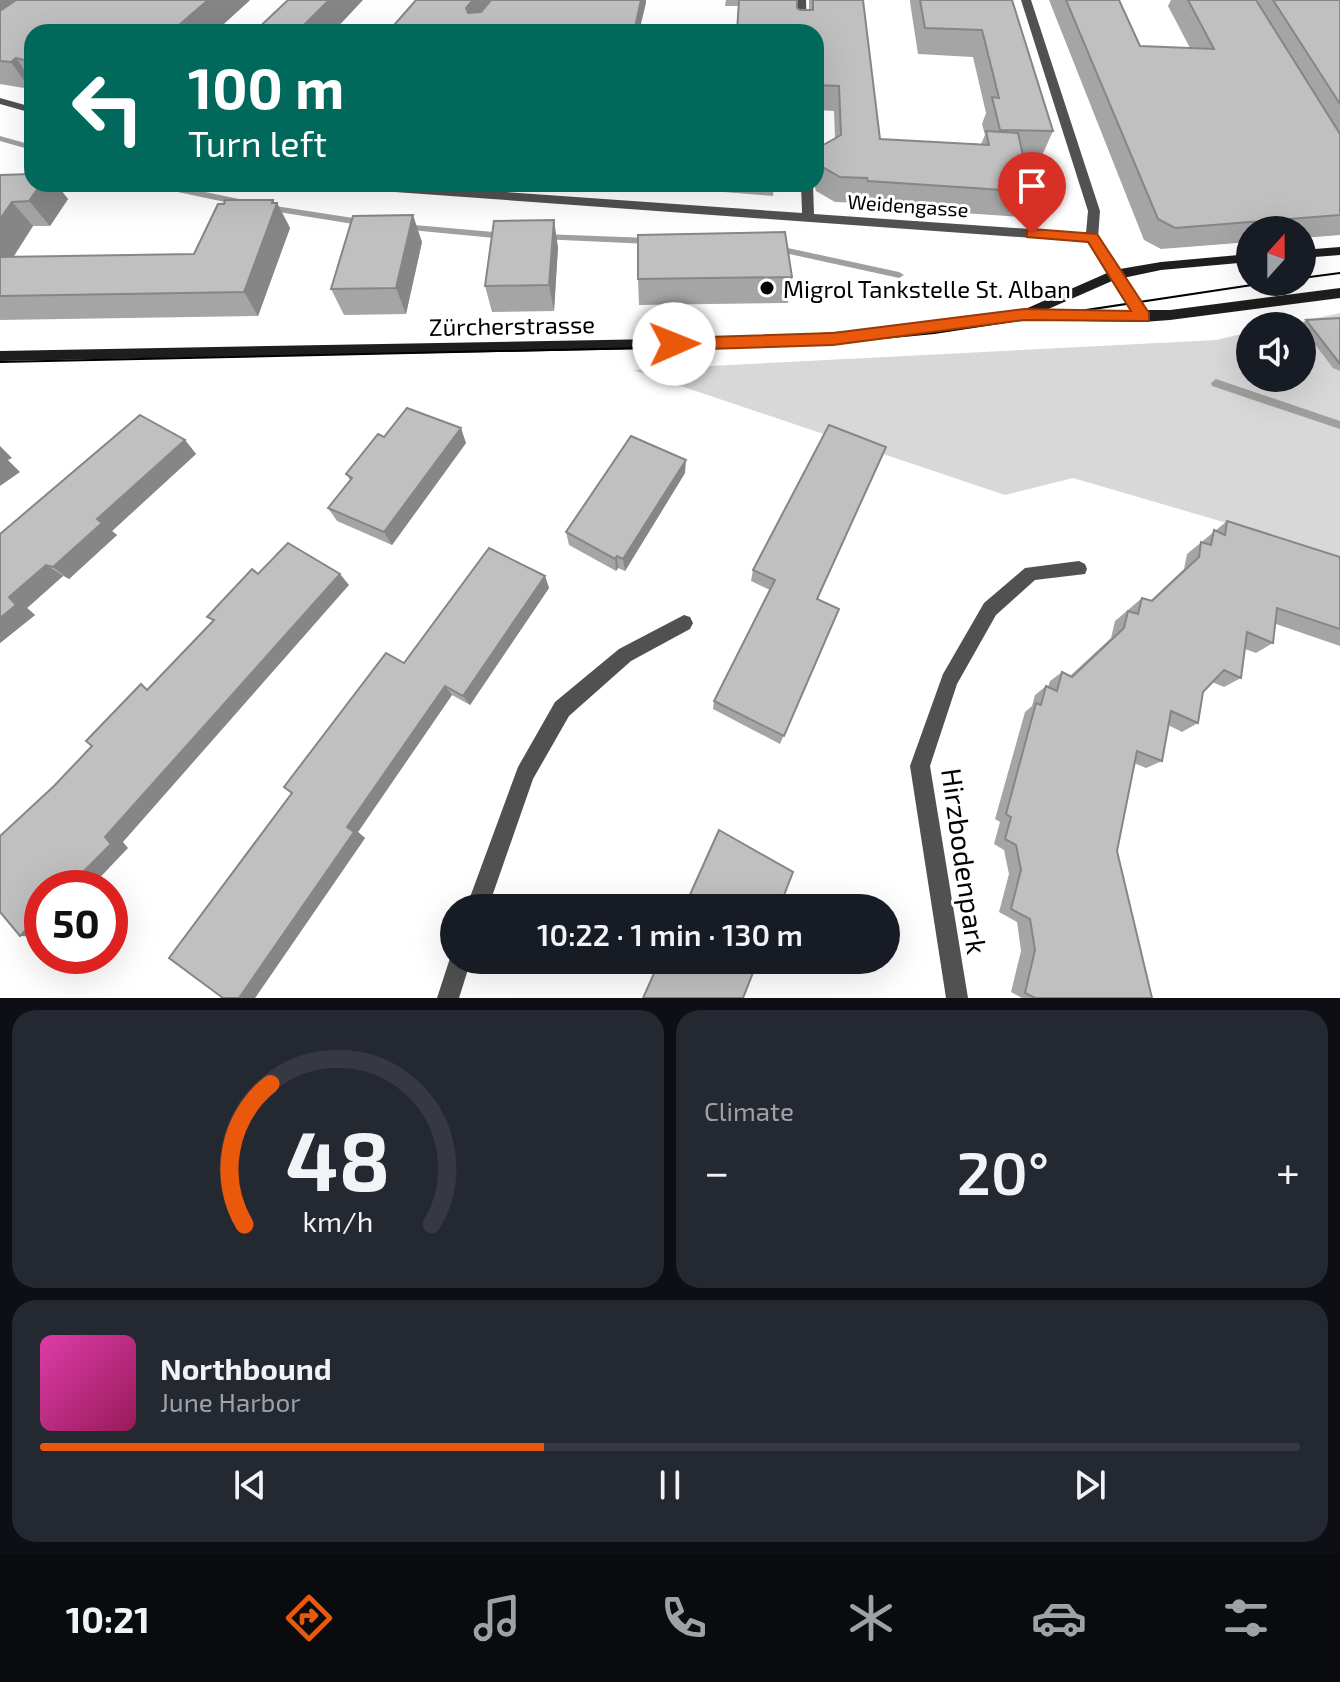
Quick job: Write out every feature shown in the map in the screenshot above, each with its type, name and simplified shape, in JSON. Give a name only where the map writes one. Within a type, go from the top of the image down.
[{"type":"main road","points":[[1316,253],[1340,251]]},
{"type":"main road","name":"Zürcherstrasse","points":[[1024,315],[1114,275],[1161,266],[1236,259]]},
{"type":"main road","points":[[1114,275],[1143,317]]},
{"type":"main road","name":"Zürcherstrasse","points":[[0,356],[764,342],[890,333],[1024,315],[1143,317],[1340,293]]},
{"type":"street","points":[[801,0],[802,24]]},
{"type":"street","points":[[1026,0],[1094,211],[1092,238],[1114,275]]},
{"type":"street","points":[[0,101],[24,108]]},
{"type":"street","name":"Weidengasse","points":[[453,192],[1092,238]]},
{"type":"street","points":[[807,192],[808,218]]},
{"type":"street","name":"Hirzbodenpark","points":[[957,998],[920,766],[949,680],[990,609],[1031,573],[1079,569]]},
{"type":"street","points":[[482,894],[525,774],[562,709],[625,655],[684,623]]},
{"type":"street","points":[[448,998],[456,974]]},
{"type":"shaded area","points":[[1340,313],[1340,556],[1073,478],[1005,495],[633,370],[1216,340],[1236,335],[1236,392],[1316,392],[1316,318]]},
{"type":"building","points":[[16,0],[208,0],[180,24],[24,24],[24,60],[16,58],[11,62],[0,61],[0,11]]},
{"type":"building","points":[[288,0],[329,0],[305,24],[262,24]]},
{"type":"building","points":[[416,0],[473,0],[466,8],[468,13],[481,12],[491,0],[641,0],[636,24],[395,24]]},
{"type":"building","points":[[739,0],[797,0],[800,10],[813,10],[813,0],[863,0],[880,139],[989,145],[986,131],[1018,133],[1031,192],[840,177],[824,168],[824,145],[841,135],[839,86],[824,85],[824,24],[738,24]]},
{"type":"building","points":[[920,0],[1012,0],[1053,131],[1000,130],[992,97],[999,98],[982,30],[925,28]]},
{"type":"building","points":[[1066,0],[1119,0],[1140,46],[1214,49],[1188,0],[1256,0],[1340,134],[1340,215],[1236,216],[1236,223],[1175,228],[1158,219]]},
{"type":"building","points":[[1273,0],[1340,0],[1340,104]]},
{"type":"building","points":[[24,174],[24,192],[35,192],[29,201],[12,202],[0,219],[0,175]]},
{"type":"building","points":[[225,200],[273,200],[272,203],[277,203],[244,292],[0,296],[0,257],[194,254],[218,204],[224,204]]},
{"type":"building","points":[[413,215],[396,288],[331,289],[353,216]]},
{"type":"building","points":[[554,220],[549,285],[485,286],[494,221]]},
{"type":"building","points":[[785,232],[792,277],[638,279],[638,235]]},
{"type":"building","points":[[1340,318],[1340,364],[1316,333],[1316,319]]},
{"type":"building","points":[[407,408],[461,428],[384,532],[328,508],[352,478],[346,474],[378,434],[384,437]]},
{"type":"building","points":[[140,415],[185,440],[97,519],[102,523],[53,567],[46,565],[9,597],[16,605],[0,618],[0,534]]},
{"type":"building","points":[[829,425],[886,447],[817,599],[839,609],[784,736],[714,701],[775,580],[753,570]]},
{"type":"building","points":[[631,436],[686,460],[623,559],[617,556],[615,559],[566,532]]},
{"type":"building","points":[[1227,521],[1340,557],[1340,629],[1277,608],[1273,643],[1247,632],[1241,678],[1224,670],[1203,692],[1198,723],[1171,711],[1162,761],[1137,751],[1117,851],[1152,998],[1035,998],[1025,993],[1035,950],[1030,919],[1011,909],[1021,870],[1016,845],[1005,839],[1011,817],[1006,814],[1036,703],[1041,705],[1046,686],[1057,691],[1062,672],[1072,677],[1124,628],[1128,611],[1138,614],[1142,598],[1152,601],[1199,557],[1201,542],[1211,545],[1214,530],[1225,535]]},
{"type":"building","points":[[288,543],[340,574],[105,837],[111,844],[85,870],[24,870],[24,932],[20,936],[0,912],[0,836],[92,746],[86,741],[141,684],[147,690],[214,620],[207,617],[252,569],[258,574]]},
{"type":"building","points":[[489,548],[545,576],[463,696],[445,686],[347,827],[354,832],[239,998],[223,998],[169,958],[292,793],[284,787],[386,653],[404,663]]},
{"type":"building","points":[[719,830],[793,872],[784,894],[690,894]]},
{"type":"building","points":[[654,974],[752,974],[743,998],[643,998]]},
{"type":"waterway","points":[[0,138],[24,146]]},
{"type":"waterway","points":[[192,192],[244,203]]},
{"type":"waterway","points":[[269,208],[366,223]]},
{"type":"waterway","points":[[403,227],[505,236]]},
{"type":"waterway","points":[[543,237],[649,241]]},
{"type":"waterway","points":[[774,248],[899,275]]},
{"type":"waterway","points":[[1216,383],[1340,425]]},
{"type":"tram line","points":[[1316,276],[1340,273]]},
{"type":"tram line","points":[[0,362],[822,344],[934,333],[1236,287]]},
{"type":"place","name":"Migrol Tankstelle St. Alban","points":[[767,288]]},
{"type":"route","points":[[674,344],[833,339],[1024,315],[1143,317],[1092,238],[1032,234]]}]
